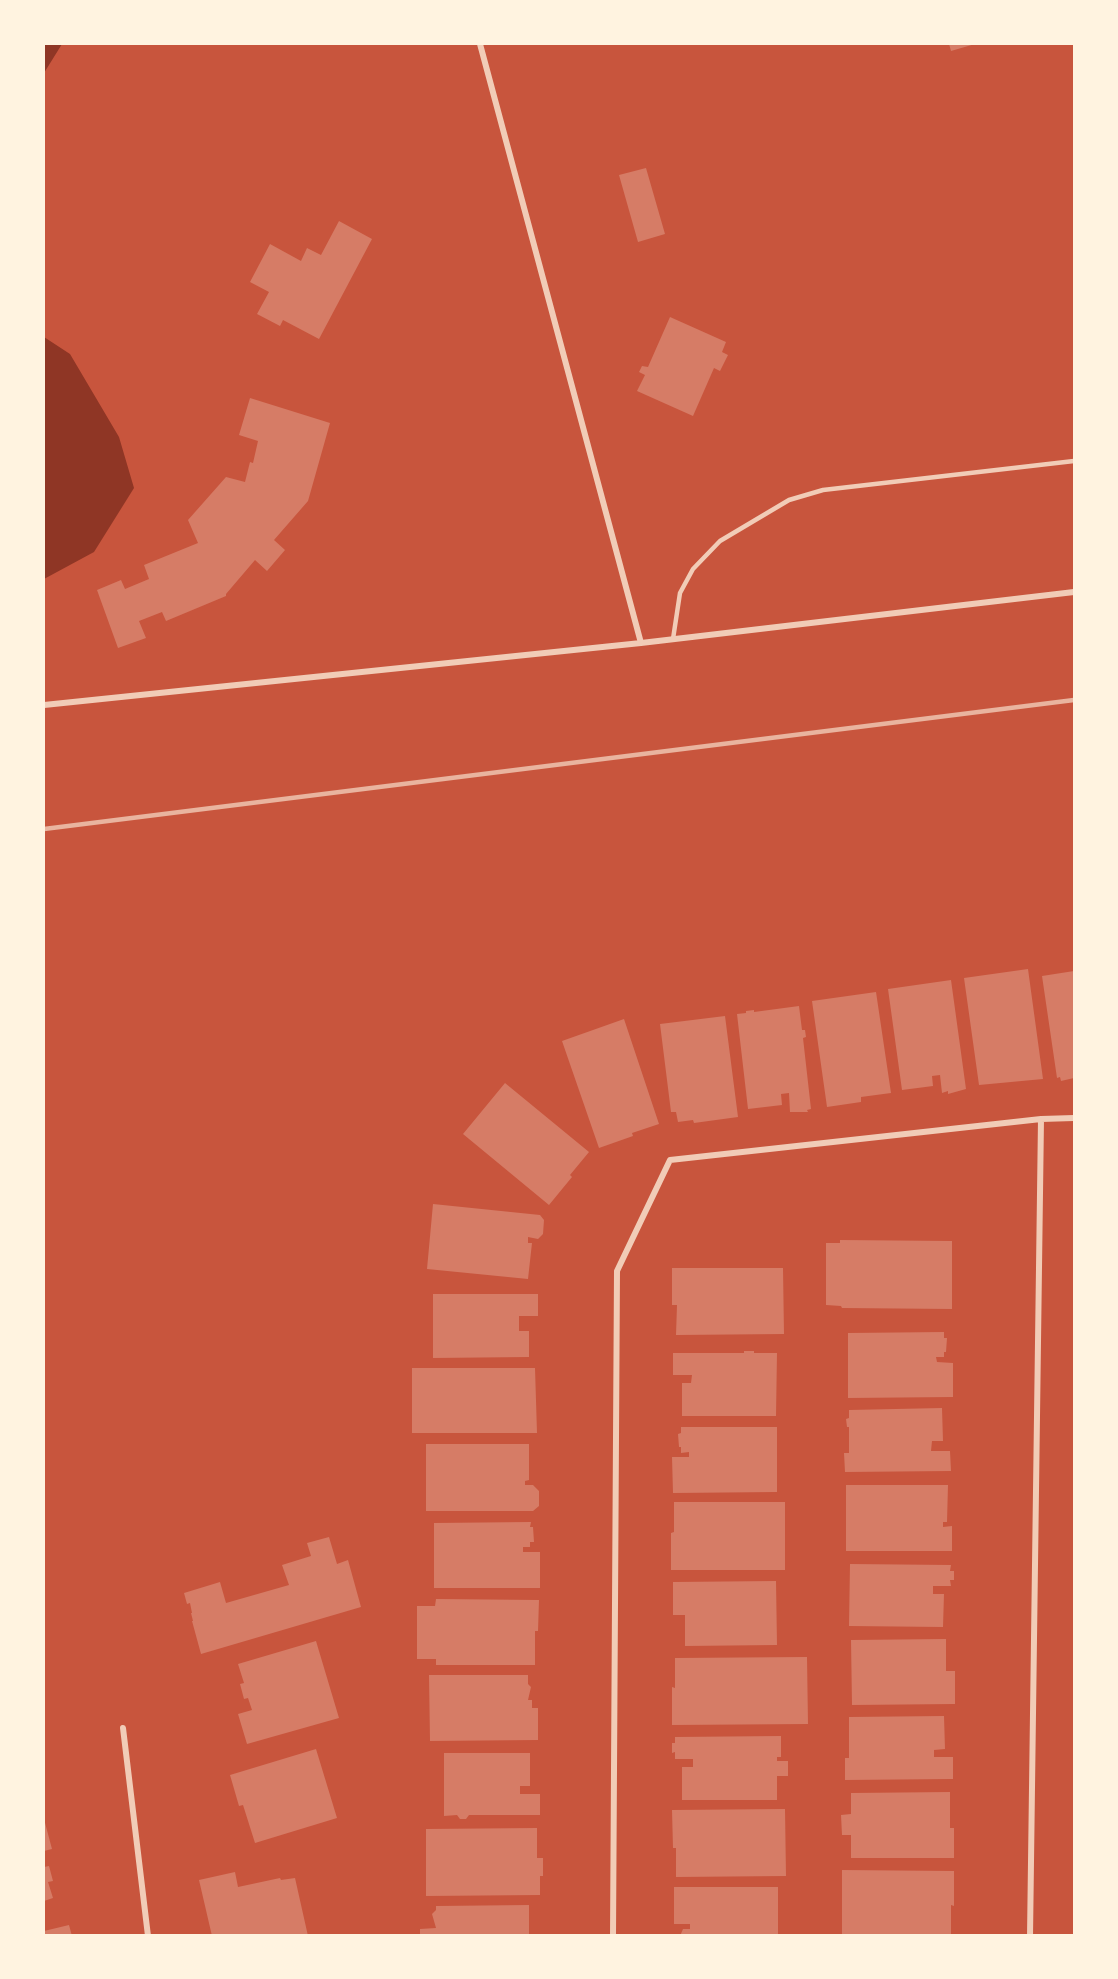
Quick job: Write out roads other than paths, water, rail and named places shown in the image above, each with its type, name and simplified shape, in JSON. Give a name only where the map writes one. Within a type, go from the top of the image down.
[{"type":"street","points":[[480,44],[641,643]]},
{"type":"street","points":[[44,705],[641,643],[1074,592]]},
{"type":"street","points":[[613,1935],[617,1271],[670,1160],[1041,1119],[1074,1118]]},
{"type":"street","points":[[1030,1935],[1041,1119]]},
{"type":"street","points":[[123,1728],[148,1935]]},
{"type":"lane","points":[[673,639],[680,593],[693,569],[720,541],[789,500],[823,490],[1074,461]]},
{"type":"railway","points":[[44,829],[1074,700]]}]
